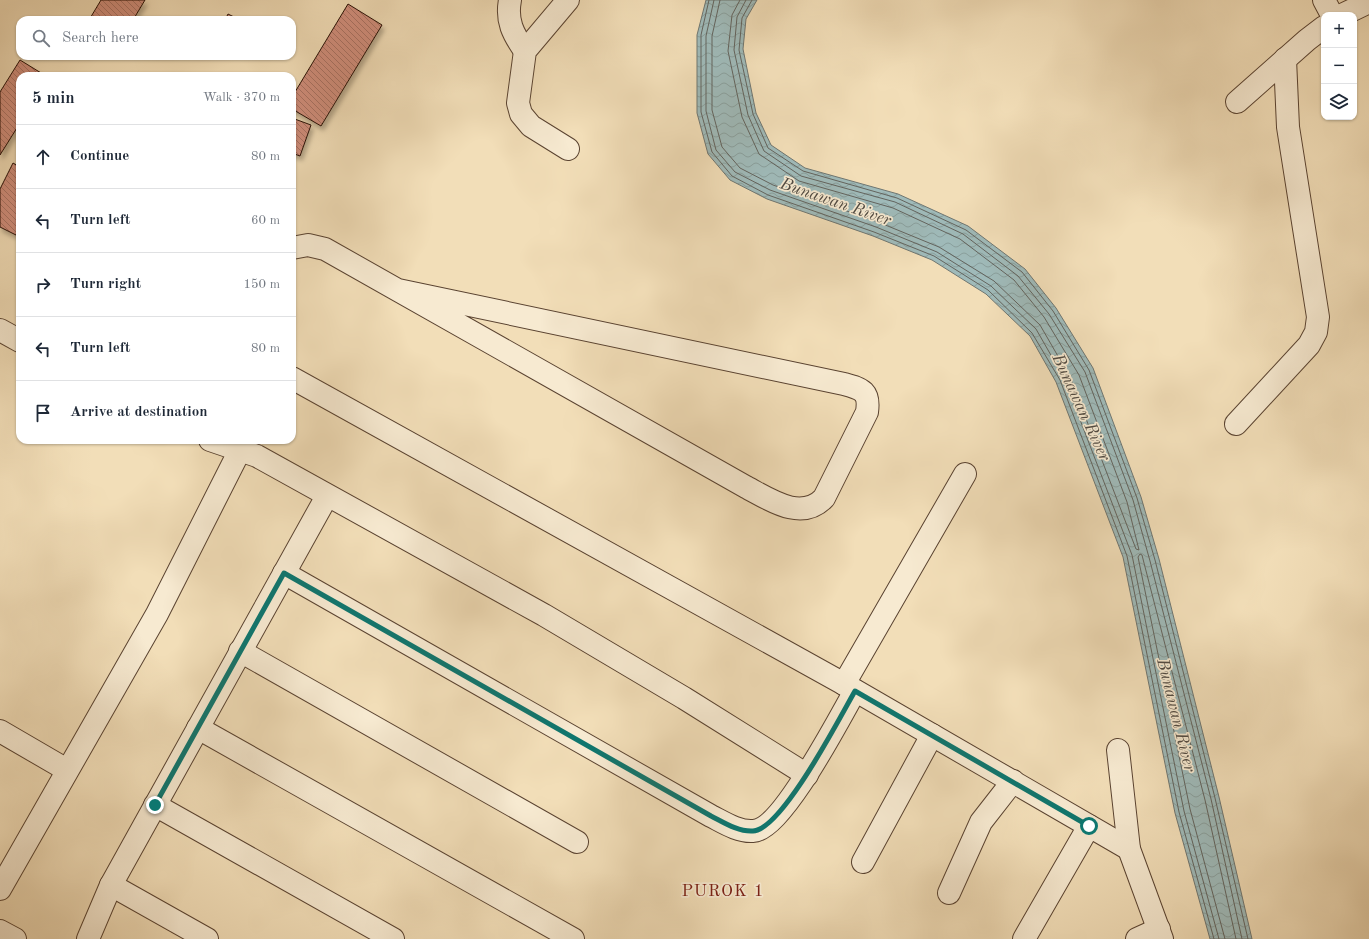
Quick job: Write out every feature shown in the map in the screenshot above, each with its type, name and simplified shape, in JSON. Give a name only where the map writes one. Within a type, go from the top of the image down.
[{"type":"street","points":[[510,0],[508,20],[513,34],[525,51]]},
{"type":"street","points":[[568,0],[525,51],[518,103],[521,114],[531,126],[568,149]]},
{"type":"street","points":[[1324,0],[1330,12]]},
{"type":"street","points":[[1348,12],[1369,2]]},
{"type":"street","points":[[1237,102],[1321,29]]},
{"type":"street","points":[[1236,424],[1309,345],[1316,332],[1316,303],[1307,258],[1288,127],[1285,59]]},
{"type":"street","points":[[296,247],[308,245],[325,249],[746,487],[787,507],[804,510],[816,506],[824,498],[867,412],[869,402],[866,394],[858,388],[844,384],[398,290]]},
{"type":"street","points":[[0,330],[16,339]]},
{"type":"street","points":[[296,380],[850,687],[1129,849]]},
{"type":"street","points":[[222,444],[270,463],[326,496],[544,615],[684,698],[806,776]]},
{"type":"street","points":[[0,889],[157,614],[240,450]]},
{"type":"street","points":[[284,573],[711,816],[741,829],[754,831],[762,828],[774,818],[806,776],[850,687],[965,474]]},
{"type":"street","points":[[88,939],[111,885],[326,496]]},
{"type":"street","points":[[240,651],[577,842]]},
{"type":"street","points":[[198,728],[573,939]]},
{"type":"street","points":[[0,731],[67,770]]},
{"type":"street","points":[[863,862],[932,735]]},
{"type":"street","points":[[1118,750],[1129,849],[1160,934],[1137,939]]},
{"type":"street","points":[[949,893],[970,843],[981,822],[1013,781]]},
{"type":"street","points":[[155,805],[393,939]]},
{"type":"street","points":[[1024,939],[1089,826]]},
{"type":"street","points":[[111,885],[207,939]]},
{"type":"water","name":"Bunawan River","points":[[706,0],[757,0],[746,19],[743,49],[756,113],[771,145],[805,168],[898,194],[968,226],[1025,269],[1056,308],[1093,368],[1141,497],[1159,559],[1219,797],[1252,939],[1210,939],[1175,813],[1123,557],[1056,382],[1030,336],[986,294],[932,260],[873,236],[767,199],[730,180],[708,154],[697,113],[697,35]]},
{"type":"building","points":[[101,0],[145,0],[135,16],[91,16]]},
{"type":"building","points":[[348,4],[382,25],[321,126],[296,111],[296,90]]},
{"type":"building","points":[[20,60],[40,72],[16,72],[16,129],[0,155],[0,92]]},
{"type":"building","points":[[296,119],[311,125],[300,156],[296,154]]},
{"type":"building","points":[[13,163],[16,165],[16,235],[0,227],[0,189]]},
{"type":"district","name":"PUROK 1","points":[[723,890]]},
{"type":"route","points":[[155,805],[284,573],[711,816],[741,829],[754,831],[762,828],[774,818],[806,776],[855,691],[1089,826]]}]
